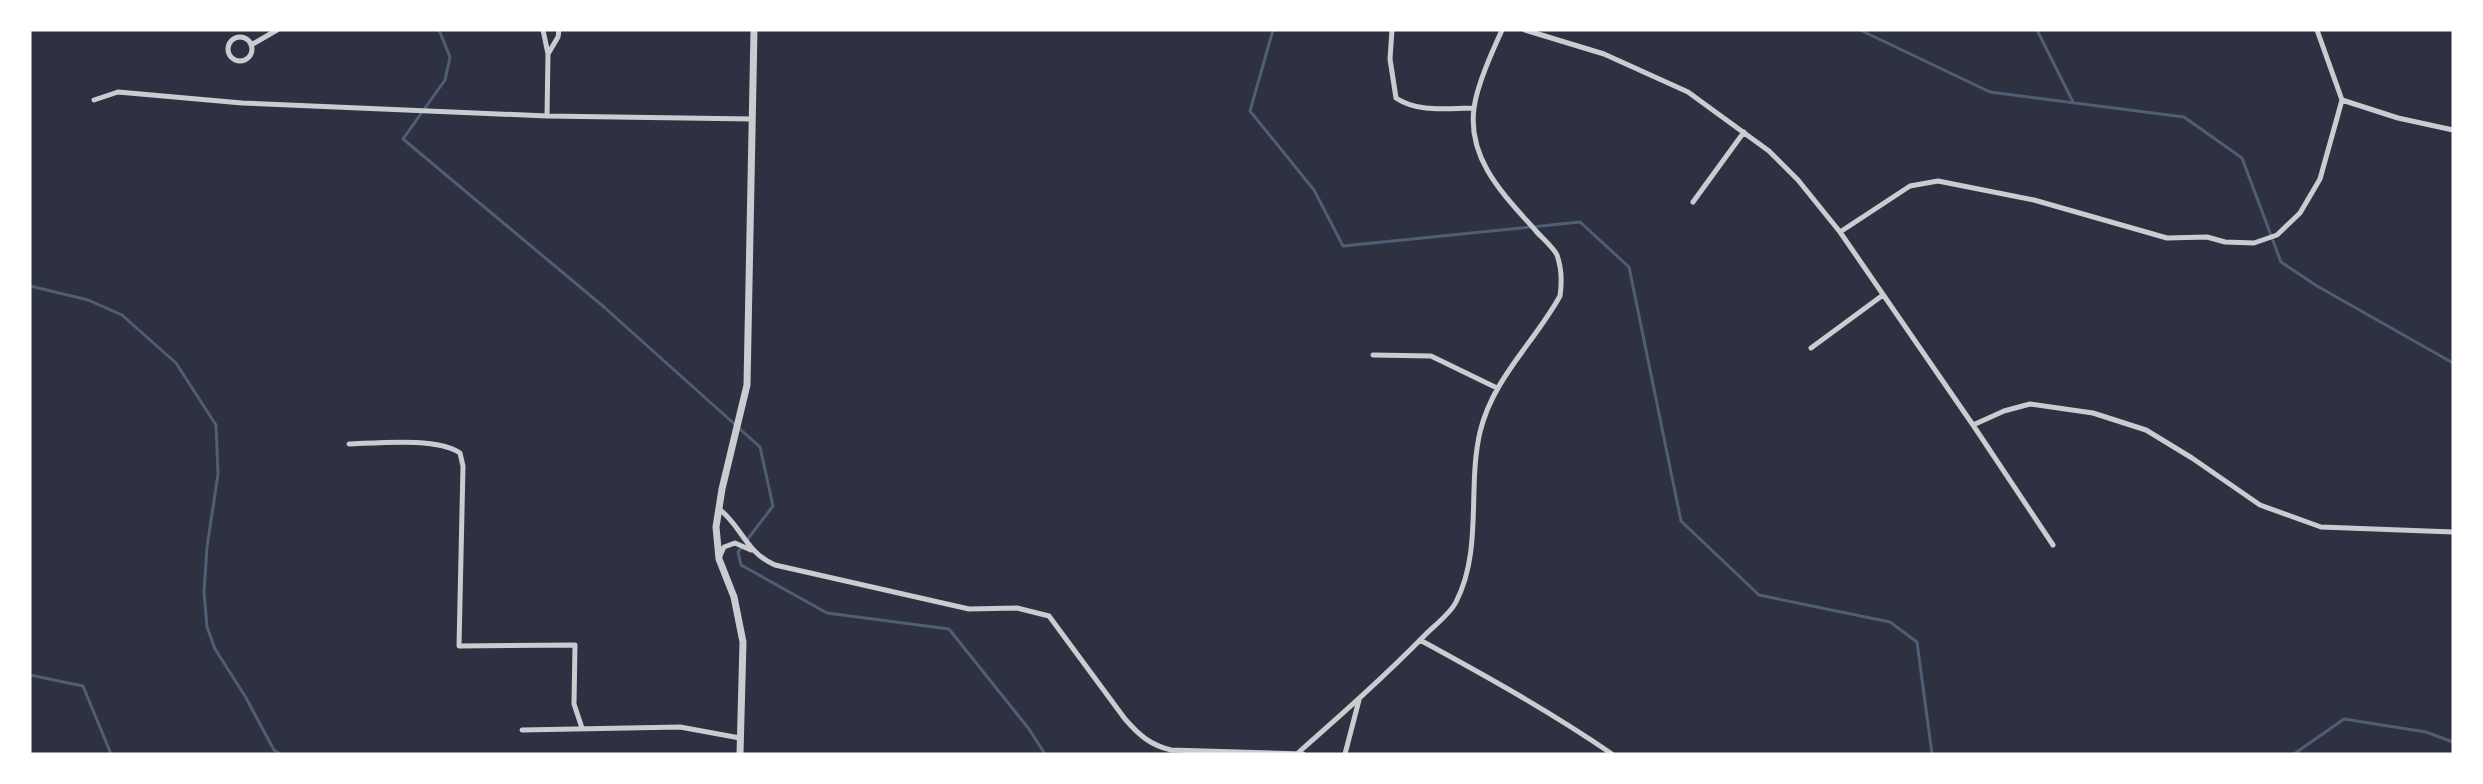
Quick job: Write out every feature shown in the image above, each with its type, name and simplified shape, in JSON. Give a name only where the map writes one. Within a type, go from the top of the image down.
[{"type":"street","points":[[251,45],[277,30]]},
{"type":"street","points":[[543,30],[548,54],[547,116]]},
{"type":"street","points":[[548,54],[558,38],[559,30]]},
{"type":"street","points":[[740,754],[742,642],[734,597],[719,558],[716,527],[747,385],[754,30]]},
{"type":"street","points":[[1392,30],[1390,59],[1396,98],[1406,105],[1418,108],[1474,108]]},
{"type":"street","points":[[719,509],[756,553],[765,561],[775,565],[969,609],[1017,608],[1049,616],[1125,719],[1137,733],[1154,746],[1171,750],[1301,753],[1359,700],[1455,604],[1467,575],[1472,551],[1473,476],[1480,434],[1497,388],[1553,310],[1560,296],[1562,280],[1556,254],[1492,181],[1481,158],[1475,136],[1474,108],[1502,30]]},
{"type":"street","points":[[1525,30],[1604,54],[1688,92],[1769,151],[1798,180],[1840,232],[2054,545]]},
{"type":"street","points":[[1840,232],[1910,186],[1938,181],[2034,200],[2167,238],[2207,237],[2225,242],[2254,243],[2277,235],[2300,213],[2320,179],[2342,100],[2317,30]]},
{"type":"street","points":[[238,37],[246,39],[251,45],[252,52],[244,61],[236,61],[228,52],[229,44],[238,37]]},
{"type":"street","points":[[94,100],[118,92],[242,104],[547,116],[752,119]]},
{"type":"street","points":[[2342,100],[2398,118],[2453,130]]},
{"type":"street","points":[[1693,202],[1744,132]]},
{"type":"street","points":[[1811,348],[1883,296]]},
{"type":"street","points":[[1373,355],[1431,356],[1497,388]]},
{"type":"street","points":[[1973,425],[2004,411],[2030,404],[2094,413],[2146,430],[2192,458],[2260,505],[2301,521],[2321,527],[2453,532]]},
{"type":"street","points":[[349,444],[404,442],[451,447],[460,453],[463,466],[459,646],[575,645],[574,704],[582,728]]},
{"type":"street","points":[[719,558],[724,547],[735,543],[756,553]]},
{"type":"street","points":[[1420,640],[1522,696],[1612,754]]},
{"type":"street","points":[[1345,754],[1359,700]]},
{"type":"street","points":[[522,730],[680,727],[740,738]]},
{"type":"waterway","points":[[439,30],[450,57],[445,80],[403,139],[604,307],[760,447],[773,506],[747,540]]},
{"type":"waterway","points":[[1273,30],[1250,111],[1314,190],[1343,246],[1580,222],[1629,267],[1681,521],[1759,595],[1890,622],[1917,642],[1932,754]]},
{"type":"waterway","points":[[1860,30],[1990,92],[2184,117],[2242,158],[2281,262],[2317,286],[2453,363]]},
{"type":"waterway","points":[[2037,30],[2073,102]]},
{"type":"waterway","points":[[30,286],[88,300],[122,315],[176,363],[216,425],[218,474],[207,547],[204,592],[207,627],[215,649],[245,696],[274,750],[280,754]]},
{"type":"waterway","points":[[743,546],[738,552],[741,565],[827,613],[949,629],[1029,729],[1045,754]]},
{"type":"waterway","points":[[30,675],[83,686],[111,754]]},
{"type":"waterway","points":[[2294,754],[2344,719],[2426,732],[2453,742]]}]
